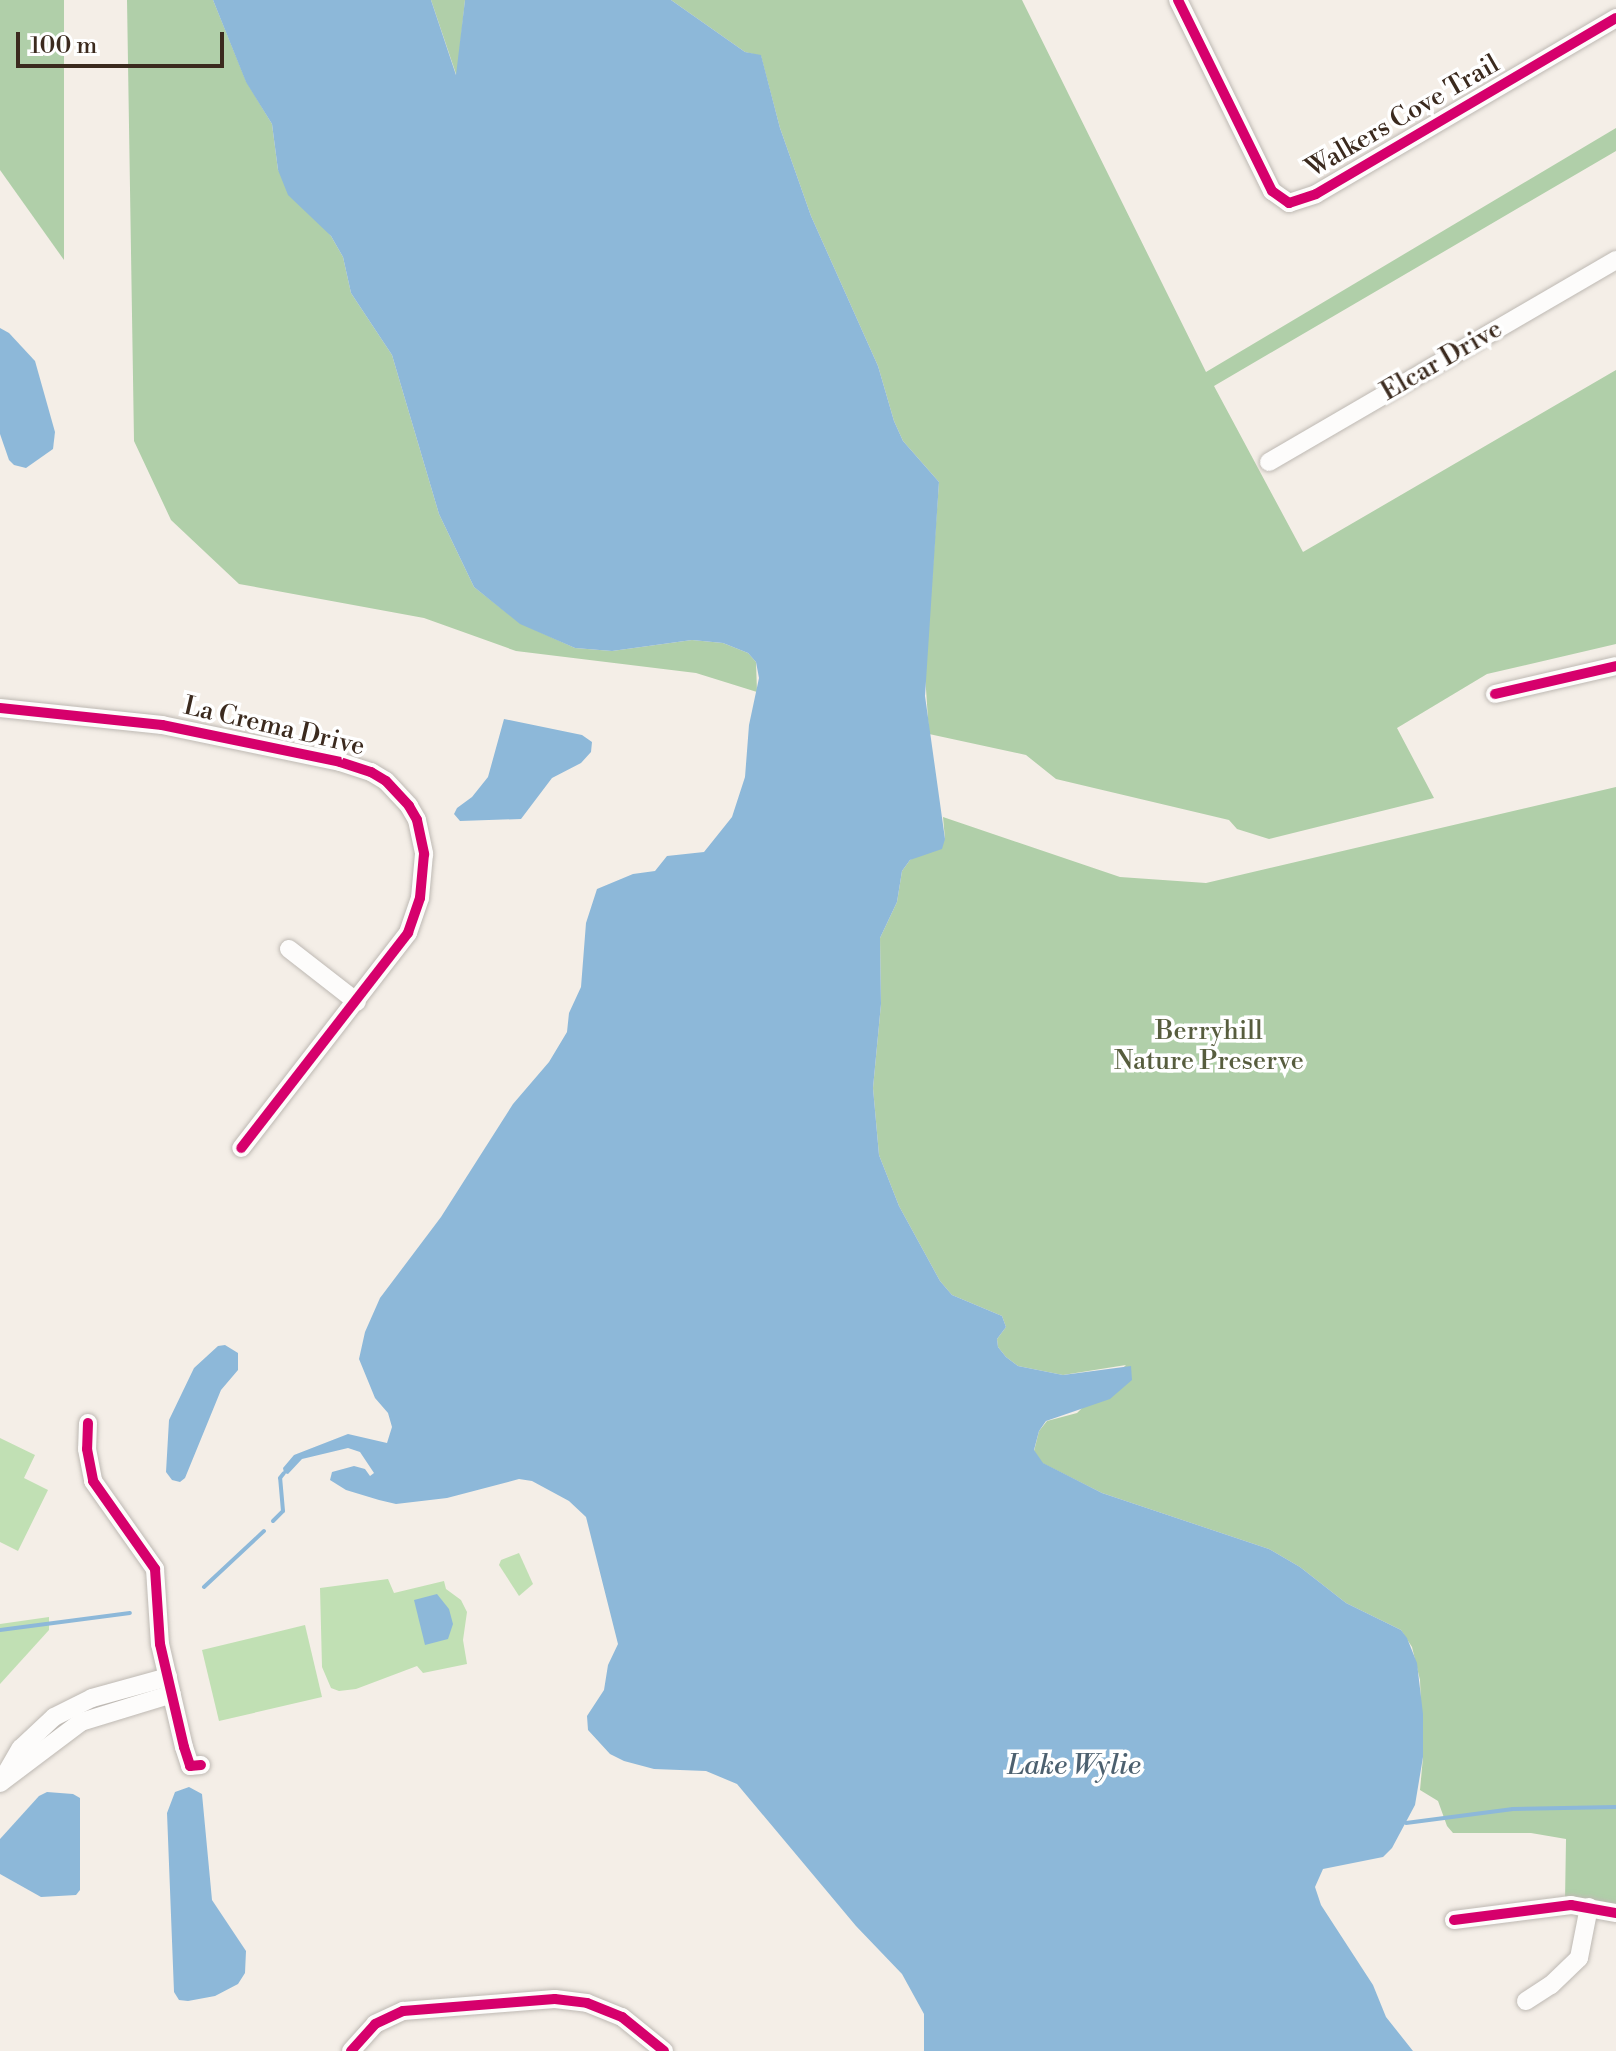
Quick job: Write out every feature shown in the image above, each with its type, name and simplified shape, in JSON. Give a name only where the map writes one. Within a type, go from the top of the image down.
[{"type":"street","name":"Walkers Cove Trail","points":[[1178,0],[1272,191],[1289,203],[1316,194],[1616,18]]},
{"type":"street","name":"Elcar Drive","points":[[1269,462],[1616,260]]},
{"type":"street","points":[[1495,694],[1616,666]]},
{"type":"street","name":"La Crema Drive","points":[[0,708],[162,725],[340,762],[386,781],[400,793],[417,820],[424,854],[423,877],[415,918],[408,933],[241,1148]]},
{"type":"street","points":[[289,949],[357,1002]]},
{"type":"street","points":[[88,1423],[87,1449],[93,1481],[155,1569],[158,1627],[170,1686],[189,1764],[201,1765]]},
{"type":"street","points":[[1,1782],[17,1774],[49,1742],[81,1722],[170,1686]]},
{"type":"street","points":[[1454,1920],[1571,1905],[1616,1913]]},
{"type":"street","points":[[1526,2001],[1551,1985],[1579,1958],[1589,1907]]},
{"type":"street","points":[[351,2051],[375,2024],[403,2011],[555,1999],[587,2003],[622,2017],[664,2051]]},
{"type":"green space","points":[[0,0],[64,0],[64,260],[0,170]]},
{"type":"green space","points":[[127,0],[213,0],[246,81],[272,124],[278,170],[331,236],[343,257],[351,293],[392,355],[439,514],[474,587],[520,623],[575,648],[612,651],[692,640],[723,643],[748,653],[756,662],[757,692],[696,673],[516,651],[424,618],[239,584],[171,520],[134,441]]},
{"type":"green space","points":[[431,0],[465,0],[457,77]]},
{"type":"green space","points":[[671,0],[1022,0],[1206,372],[1616,128],[1616,151],[1214,386],[1303,552],[1616,370],[1616,644],[1487,674],[1397,728],[1434,798],[1269,839],[1237,829],[1229,820],[1056,779],[1026,755],[929,734],[925,674],[939,482],[903,441],[894,421],[878,366],[811,216],[780,128],[761,56],[745,52]]},
{"type":"green space","name":"Berryhill Nature Preserve","points":[[1616,787],[1616,1909],[1565,1901],[1566,1839],[1531,1833],[1453,1833],[1447,1826],[1438,1801],[1420,1790],[1423,1757],[1420,1680],[1412,1647],[1401,1630],[1346,1603],[1300,1567],[1269,1549],[1102,1493],[1042,1463],[1034,1451],[1039,1431],[1047,1421],[1077,1413],[1126,1365],[1063,1375],[1018,1366],[1006,1357],[998,1347],[997,1339],[1006,1327],[1002,1316],[952,1295],[940,1281],[899,1206],[879,1155],[873,1088],[881,1004],[880,938],[897,902],[902,871],[910,860],[945,839],[943,817],[1120,877],[1206,883]]},
{"type":"green space","points":[[0,1438],[35,1455],[24,1478],[48,1490],[18,1551],[0,1542]]},
{"type":"green space","points":[[519,1553],[533,1584],[519,1596],[499,1565],[501,1560]]},
{"type":"green space","points":[[388,1579],[394,1593],[444,1581],[446,1589],[461,1600],[467,1612],[463,1640],[467,1664],[423,1673],[417,1666],[356,1689],[339,1691],[331,1688],[322,1667],[320,1588]]},
{"type":"green space","points":[[49,1617],[49,1630],[0,1684],[0,1624]]},
{"type":"green space","points":[[305,1625],[322,1697],[219,1721],[202,1650]]},
{"type":"water","name":"Lake Wylie","points":[[213,0],[431,0],[456,75],[465,0],[671,0],[745,52],[761,55],[780,128],[811,216],[878,366],[894,421],[903,441],[939,482],[925,696],[945,839],[942,849],[910,860],[902,871],[897,902],[880,938],[881,1004],[873,1088],[879,1155],[899,1206],[940,1281],[952,1295],[1002,1316],[1006,1327],[997,1339],[998,1347],[1006,1357],[1018,1366],[1063,1375],[1131,1366],[1132,1380],[1110,1399],[1046,1421],[1039,1431],[1034,1450],[1043,1463],[1102,1493],[1269,1549],[1300,1567],[1346,1603],[1401,1630],[1407,1638],[1417,1663],[1423,1714],[1423,1757],[1415,1805],[1392,1848],[1383,1857],[1323,1869],[1315,1887],[1321,1905],[1373,1985],[1386,2017],[1413,2051],[924,2051],[924,2014],[902,1974],[856,1926],[737,1784],[706,1771],[654,1769],[624,1761],[610,1754],[588,1730],[587,1716],[604,1690],[608,1665],[618,1644],[586,1517],[569,1501],[532,1481],[519,1479],[447,1498],[396,1504],[379,1500],[346,1490],[330,1480],[332,1472],[354,1466],[365,1469],[370,1476],[374,1473],[360,1452],[348,1448],[302,1459],[288,1474],[284,1473],[283,1468],[294,1455],[348,1434],[387,1443],[392,1427],[388,1413],[375,1398],[359,1359],[365,1332],[380,1298],[441,1217],[513,1104],[549,1062],[567,1032],[569,1013],[581,987],[586,923],[597,889],[633,874],[655,871],[667,856],[704,852],[732,817],[745,777],[749,725],[759,678],[756,662],[748,653],[723,643],[692,640],[612,651],[575,648],[520,624],[474,587],[439,514],[392,355],[351,293],[343,257],[331,236],[288,195],[278,170],[272,124],[246,82]]},
{"type":"water","points":[[0,328],[9,333],[35,361],[55,432],[53,449],[26,468],[9,460],[0,434]]},
{"type":"water","points":[[504,719],[582,735],[592,742],[591,752],[581,763],[552,778],[521,819],[460,821],[454,814],[457,808],[472,797],[488,777]]},
{"type":"water","points":[[225,1345],[238,1353],[238,1370],[221,1390],[185,1478],[180,1482],[172,1480],[166,1472],[169,1420],[194,1368],[218,1346]]},
{"type":"water","points":[[437,1594],[449,1609],[453,1624],[448,1639],[425,1645],[414,1600]]},
{"type":"water","points":[[189,1787],[202,1794],[212,1900],[246,1951],[245,1973],[238,1984],[215,1996],[188,2001],[179,2000],[174,1992],[167,1813],[175,1792]]},
{"type":"water","points":[[47,1792],[73,1794],[80,1798],[80,1890],[76,1895],[41,1897],[0,1874],[0,1839],[39,1796]]},
{"type":"waterway","points":[[273,1521],[283,1511],[280,1478],[284,1473]]},
{"type":"waterway","points":[[204,1587],[264,1531]]},
{"type":"waterway","points":[[0,1630],[130,1613]]},
{"type":"waterway","points":[[1406,1823],[1513,1809],[1616,1807]]},
{"type":"cycle path","points":[[1178,0],[1272,191],[1289,203],[1316,194],[1616,18]]},
{"type":"cycle path","points":[[1495,694],[1616,666]]},
{"type":"cycle path","points":[[0,708],[162,725],[340,762],[371,772],[386,781],[409,806],[417,820],[424,854],[420,898],[408,933],[241,1148]]},
{"type":"cycle path","points":[[88,1423],[87,1449],[93,1481],[155,1569],[160,1644],[184,1747],[190,1766],[201,1765]]},
{"type":"cycle path","points":[[1454,1920],[1571,1905],[1616,1913]]},
{"type":"cycle path","points":[[351,2051],[375,2024],[403,2011],[555,1999],[587,2003],[622,2017],[664,2051]]}]
